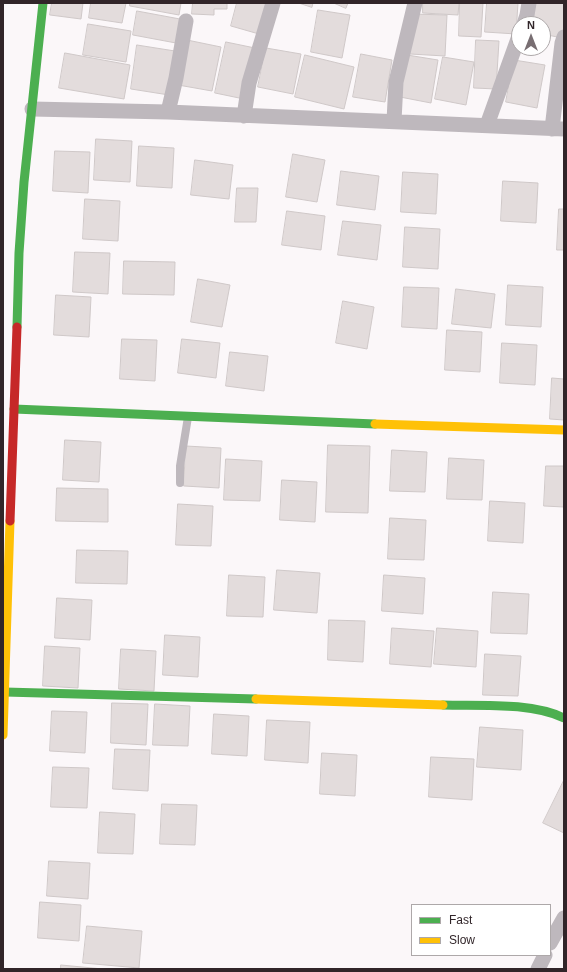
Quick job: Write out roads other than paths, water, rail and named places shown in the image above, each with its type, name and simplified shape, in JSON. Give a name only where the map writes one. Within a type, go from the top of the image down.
[{"type":"street","points":[[3,736],[6,582],[14,410],[19,253],[24,182],[43,3]]},
{"type":"street","points":[[244,116],[249,83],[273,3]]},
{"type":"street","points":[[394,121],[396,82],[415,3]]},
{"type":"street","points":[[527,16],[529,3]]},
{"type":"street","points":[[168,112],[176,78],[186,20]]},
{"type":"street","points":[[32,109],[168,112],[558,129],[562,43],[564,37]]},
{"type":"street","points":[[487,125],[512,56]]},
{"type":"street","points":[[14,410],[564,430]]},
{"type":"street","points":[[5,692],[524,707],[556,713],[564,718]]},
{"type":"street","points":[[551,941],[564,918]]},
{"type":"street","points":[[538,969],[544,956]]},
{"type":"lane","points":[[180,483],[180,466],[188,417]]}]
